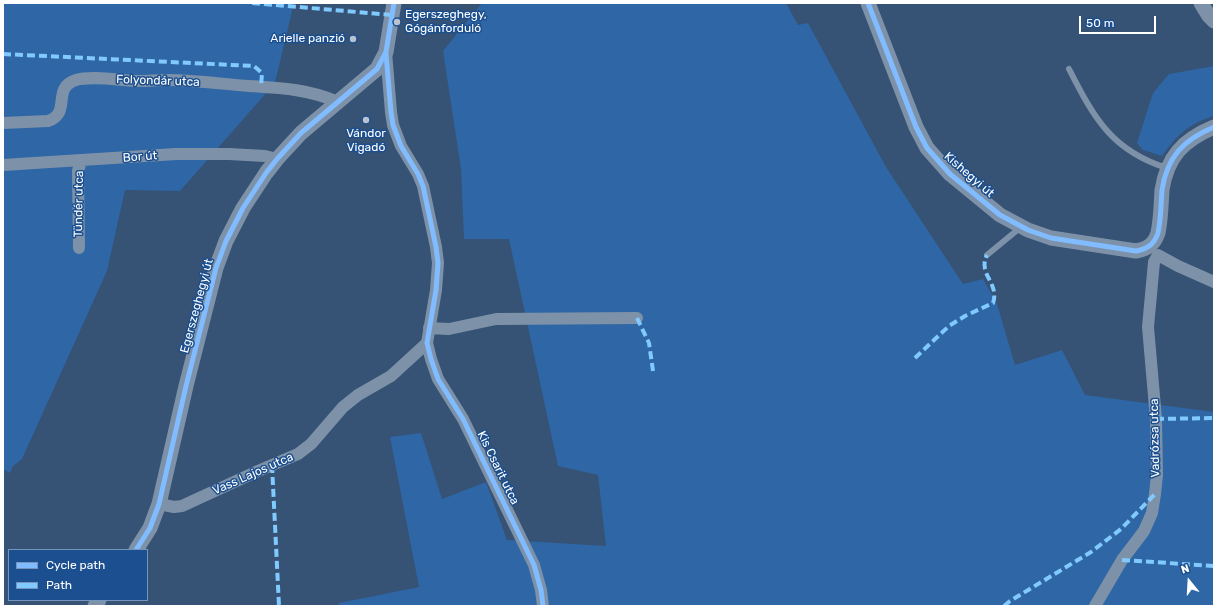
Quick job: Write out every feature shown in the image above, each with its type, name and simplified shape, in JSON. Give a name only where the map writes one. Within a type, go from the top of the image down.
[{"type":"street","name":"Egerszeghegyi út","points":[[394,3],[386,52],[393,125],[401,146],[418,174],[423,186],[438,263],[428,342]]},
{"type":"street","name":"Kishegyi út","points":[[868,3],[910,114],[926,148],[942,166],[965,187],[1000,215],[1021,227],[1044,236],[1136,251],[1146,248],[1154,250]]},
{"type":"street","points":[[1201,3],[1214,21]]},
{"type":"street","name":"Egerszeghegyi út","points":[[137,549],[150,528],[159,504],[186,386],[216,268],[236,220],[262,179],[277,160],[302,133],[377,69],[386,52]]},
{"type":"street","name":"Folyondár utca","points":[[3,123],[48,121],[54,119],[60,113],[64,89],[69,84],[77,80],[90,79],[141,81],[168,80],[294,89],[322,95],[338,102]]},
{"type":"street","points":[[1214,127],[1197,135],[1182,146],[1173,157],[1167,168],[1162,190],[1159,228],[1154,250],[1178,266],[1214,282]]},
{"type":"street","name":"Bor út","points":[[3,165],[176,154],[265,156],[277,160]]},
{"type":"street","name":"Tündér utca","points":[[79,248],[78,171],[81,161]]},
{"type":"street","name":"Vadrózsa utca","points":[[1095,606],[1122,560],[1144,531],[1152,513],[1157,475],[1157,433],[1148,326],[1154,250]]},
{"type":"street","points":[[429,328],[449,329],[496,319],[637,318]]},
{"type":"street","name":"Vass Lajos utca","points":[[159,504],[174,507],[182,506],[258,470],[298,454],[311,444],[343,407],[358,395],[391,376],[428,342]]},
{"type":"street","name":"Kis Csarit utca","points":[[428,342],[431,359],[438,379],[463,419],[534,565],[543,606]]},
{"type":"lane","points":[[1070,69],[1086,103],[1110,135],[1136,155],[1153,164],[1167,168]]},
{"type":"lane","points":[[987,255],[1021,227]]},
{"type":"shaded area","points":[[3,3],[294,3],[273,91],[268,91],[180,191],[125,190],[107,271],[22,459],[13,466],[10,473],[3,469]]},
{"type":"shaded area","points":[[482,3],[786,3],[798,25],[808,23],[886,167],[963,284],[983,279],[997,304],[1015,365],[1062,350],[1085,395],[1214,412],[1214,606],[339,606],[339,603],[419,587],[390,437],[421,433],[442,499],[486,482],[507,540],[606,546],[598,475],[558,466],[509,239],[464,239],[461,169],[443,51]]},
{"type":"shaded area","points":[[1214,66],[1214,116],[1197,123],[1184,131],[1178,136],[1162,156],[1143,150],[1137,143],[1153,93],[1169,74]]},
{"type":"marked path","points":[[252,3],[392,15]]},
{"type":"marked path","points":[[3,54],[254,66],[262,73],[261,87]]},
{"type":"marked path","points":[[915,358],[949,326],[965,316],[993,303],[994,290],[985,268],[987,255]]},
{"type":"marked path","points":[[637,318],[649,343],[653,371]]},
{"type":"marked path","points":[[1156,419],[1214,418]]},
{"type":"marked path","points":[[272,465],[279,606]]},
{"type":"marked path","points":[[1004,606],[1091,552],[1121,529],[1155,494]]},
{"type":"marked path","points":[[1122,560],[1214,566]]},
{"type":"cycle path","points":[[137,549],[150,528],[159,504],[186,386],[216,268],[226,241],[243,208],[277,159],[301,133],[377,69],[386,52],[394,3]]},
{"type":"cycle path","points":[[868,3],[916,127],[927,148],[950,174],[1000,215],[1028,230],[1051,238],[1136,251],[1147,248],[1154,241],[1158,233],[1164,178],[1172,159],[1185,144],[1203,132],[1214,127]]},
{"type":"cycle path","points":[[386,54],[393,125],[401,146],[418,174],[423,186],[436,247],[438,263],[436,290],[427,343],[431,359],[438,379],[463,419],[534,565],[541,590],[543,606]]},
{"type":"place","name":"Egerszeghegy, Gógánforduló","points":[[397,22]]},
{"type":"place","name":"Arielle panzió","points":[[353,39]]},
{"type":"place","name":"Vándor Vigadó","points":[[366,120]]}]
